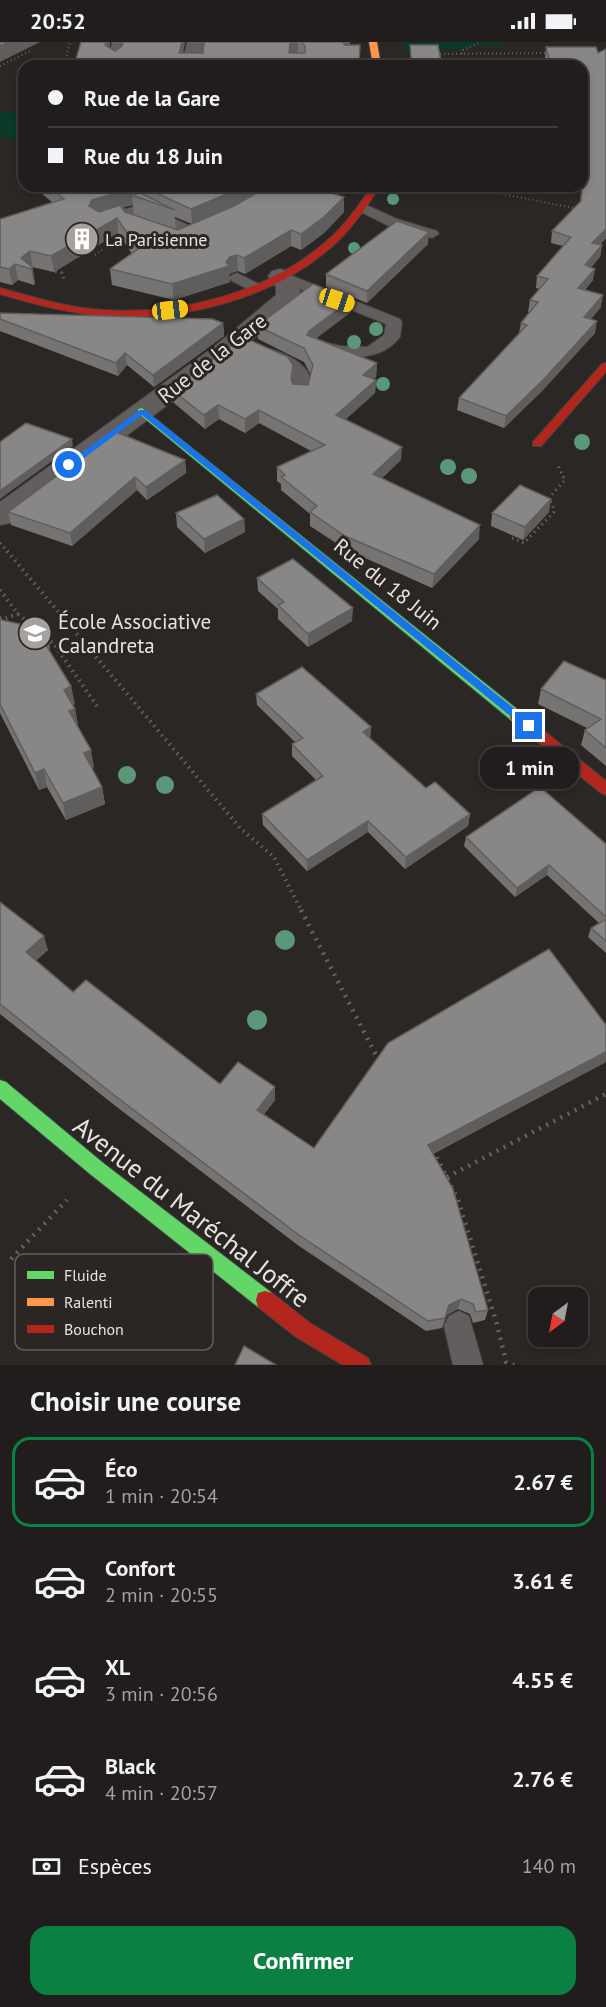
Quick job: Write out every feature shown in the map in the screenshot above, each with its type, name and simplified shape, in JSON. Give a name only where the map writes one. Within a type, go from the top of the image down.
[{"type":"main road","points":[[0,291],[64,308],[116,314],[187,309],[280,276],[316,253],[370,192]]},
{"type":"main road","points":[[537,444],[606,366]]},
{"type":"main road","name":"Rue du 18 Juin","points":[[142,411],[606,789]]},
{"type":"main road","name":"Avenue du Maréchal Joffre","points":[[0,1088],[96,1168],[206,1254]]},
{"type":"main road","name":"Avenue du Maréchal Joffre","points":[[213,1260],[303,1330],[361,1365]]},
{"type":"street","points":[[193,60],[196,42]]},
{"type":"street","name":"Rue de la Gare","points":[[0,516],[239,338],[288,297],[288,287],[280,276]]},
{"type":"lane","points":[[115,60],[118,42]]},
{"type":"lane","points":[[358,54],[375,54]]},
{"type":"lane","points":[[356,206],[392,222],[432,234]]},
{"type":"lane","points":[[100,221],[142,208],[188,234]]},
{"type":"lane","points":[[138,221],[188,234]]},
{"type":"lane","points":[[167,236],[178,240],[220,221]]},
{"type":"lane","points":[[280,276],[318,293],[376,312],[394,322],[392,337],[370,351],[341,351],[318,346]]},
{"type":"lane","points":[[237,278],[254,287]]},
{"type":"lane","points":[[239,338],[261,351],[296,366],[303,378],[301,393]]},
{"type":"lane","points":[[459,1326],[468,1365]]},
{"type":"path","points":[[63,60],[66,58],[70,42]]},
{"type":"path","points":[[462,54],[463,50],[481,42]]},
{"type":"path","points":[[0,66],[30,51]]},
{"type":"path","points":[[432,54],[550,53]]},
{"type":"path","points":[[496,192],[587,211]]},
{"type":"path","points":[[50,270],[62,273],[64,280],[71,282]]},
{"type":"path","points":[[512,538],[524,543],[554,512],[552,503],[548,499],[565,480],[560,469]]},
{"type":"path","points":[[0,543],[240,828],[274,857],[380,1063]]},
{"type":"path","points":[[0,590],[18,614],[54,644],[99,709]]},
{"type":"path","points":[[0,620],[18,614]]},
{"type":"path","points":[[447,1177],[606,1094]]},
{"type":"path","points":[[429,1143],[458,1200],[497,1324],[506,1362],[514,1365]]},
{"type":"path","points":[[16,1254],[67,1200]]},
{"type":"path","points":[[11,1259],[15,1255]]},
{"type":"green space","points":[[404,42],[505,42],[505,45],[406,51]]},
{"type":"green space","points":[[0,111],[18,112],[18,139],[0,136]]},
{"type":"building","points":[[81,42],[106,42],[105,45],[115,51],[122,46],[123,42],[182,42],[179,53],[203,53],[204,42],[293,42],[290,44],[289,53],[305,53],[305,46],[301,42],[342,42],[345,45],[360,45],[359,60],[76,60]]},
{"type":"building","points":[[410,45],[438,45],[441,60],[411,60]]},
{"type":"building","points":[[546,47],[596,47],[598,53],[606,49],[606,229],[592,243],[602,245],[585,265],[595,269],[578,288],[603,295],[584,317],[597,321],[544,379],[506,416],[459,398],[527,325],[521,323],[538,302],[530,300],[548,279],[537,276],[571,237],[552,231],[581,201],[582,192],[588,192],[588,60],[549,60]]},
{"type":"building","points":[[56,192],[120,192],[92,200],[89,206],[99,212],[124,204],[121,207],[125,212],[178,230],[234,206],[258,192],[328,192],[344,197],[324,217],[301,234],[291,230],[244,258],[237,255],[230,257],[226,262],[229,266],[172,284],[110,269],[138,249],[117,218],[51,256],[30,251],[21,258],[32,267],[31,269],[15,264],[9,269],[0,267],[0,219],[64,199]]},
{"type":"building","points":[[154,192],[230,192],[222,196],[191,209]]},
{"type":"building","points":[[140,193],[175,210],[132,195]]},
{"type":"building","points":[[397,221],[429,232],[367,291],[326,274]]},
{"type":"building","points":[[313,284],[352,299],[309,331],[307,335],[377,363],[363,375],[376,380],[336,415],[402,447],[373,474],[480,525],[434,574],[345,536],[310,512],[317,506],[281,477],[285,475],[277,467],[325,445],[259,410],[245,419],[218,405],[204,415],[172,390],[243,337],[288,357],[293,365],[291,379],[293,384],[308,385],[313,365],[304,348],[257,326]]},
{"type":"building","points":[[0,313],[212,319],[223,323],[153,375],[125,353],[116,363],[0,319]]},
{"type":"building","points":[[26,423],[72,439],[0,491],[0,442]]},
{"type":"building","points":[[116,432],[185,460],[146,487],[135,477],[70,533],[8,512]]},
{"type":"building","points":[[520,485],[551,499],[525,527],[492,513]]},
{"type":"building","points":[[217,495],[244,519],[204,539],[176,513]]},
{"type":"building","points":[[293,559],[353,608],[308,634],[278,605],[284,602],[257,578]]},
{"type":"building","points":[[0,616],[2,620],[47,630],[40,639],[43,640],[71,686],[64,690],[75,709],[69,711],[91,750],[84,753],[102,787],[63,803],[44,769],[35,773],[0,704]]},
{"type":"building","points":[[564,661],[606,680],[606,748],[585,730],[601,719],[541,689]]},
{"type":"building","points":[[302,667],[371,727],[363,732],[426,788],[435,782],[470,814],[406,857],[368,821],[307,860],[262,814],[323,776],[292,744],[303,738],[256,694]]},
{"type":"building","points":[[540,787],[606,844],[606,917],[549,865],[517,888],[466,837]]},
{"type":"building","points":[[0,902],[44,936],[26,952],[73,992],[86,980],[220,1084],[238,1062],[275,1087],[257,1110],[314,1148],[388,1043],[549,949],[606,1025],[606,1052],[428,1145],[453,1189],[488,1310],[476,1312],[473,1304],[461,1299],[449,1305],[445,1318],[428,1321],[299,1235],[110,1092],[0,1004]]},
{"type":"building","points":[[606,919],[606,941],[591,928]]},
{"type":"building","points":[[244,1346],[276,1365],[235,1365]]},
{"type":"traffic: fast","points":[[142,411],[517,717]]},
{"type":"traffic: fast","points":[[0,1088],[96,1168],[206,1254]]},
{"type":"traffic: fast","points":[[213,1259],[265,1300]]},
{"type":"traffic: slow","points":[[373,42],[376,60]]},
{"type":"traffic: jam","points":[[0,291],[51,305],[103,313],[163,312],[224,300],[281,277],[307,261],[343,230],[372,192]]},
{"type":"traffic: jam","points":[[537,444],[606,366]]},
{"type":"traffic: jam","points":[[517,717],[606,789]]},
{"type":"traffic: jam","points":[[265,1300],[303,1330],[361,1365]]},
{"type":"place","name":"La Parisienne","points":[[82,239]]},
{"type":"place","name":"École Associative Calandreta","points":[[35,633]]},
{"type":"route","points":[[69,465],[142,411],[529,726]]}]
